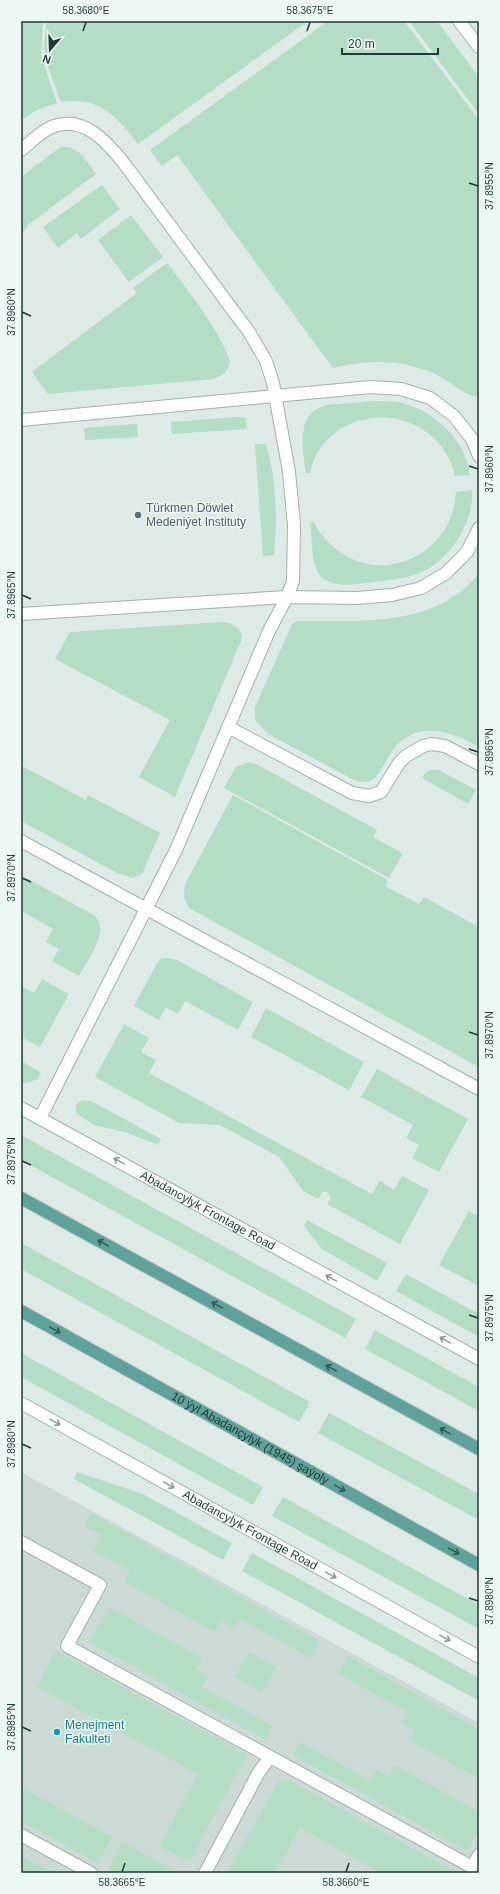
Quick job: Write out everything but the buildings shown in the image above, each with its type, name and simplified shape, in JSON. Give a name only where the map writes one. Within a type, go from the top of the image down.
[{"type":"main road","points":[[21,1198],[479,1450]]},
{"type":"main road","name":"10 ýyl Abadançylyk (1945) şaýoly","points":[[21,1311],[479,1565]]},
{"type":"street","points":[[459,21],[479,47]]},
{"type":"street","points":[[21,150],[54,126],[78,125],[92,131],[102,138],[119,157],[249,332],[266,361],[276,396],[289,472],[294,525],[293,582],[287,597],[269,631],[176,850],[40,1118]]},
{"type":"street","points":[[21,420],[372,387],[401,388],[430,398],[454,416],[476,437],[479,456]]},
{"type":"street","points":[[21,614],[287,597],[357,598],[392,595],[420,588],[446,573],[467,552],[479,528]]},
{"type":"street","points":[[228,728],[352,793],[361,795],[369,796],[380,792],[399,763],[406,756],[423,746],[431,744],[445,746],[479,764]]},
{"type":"street","points":[[21,841],[479,1090]]},
{"type":"street","name":"Abadancylyk Frontage Road","points":[[21,1108],[479,1359]]},
{"type":"street","name":"Abadancylyk Frontage Road","points":[[21,1403],[479,1657]]},
{"type":"street","points":[[21,1542],[100,1585],[67,1646],[472,1867],[479,1855]]},
{"type":"street","points":[[204,1873],[260,1772],[270,1757]]},
{"type":"street","points":[[21,1835],[90,1873]]},
{"type":"shaded area","points":[[21,1472],[479,1723],[479,1873],[21,1873]]},
{"type":"green space","points":[[21,21],[43,21],[41,55],[57,103],[37,110],[21,120]]},
{"type":"green space","points":[[47,21],[308,21],[138,144],[114,117],[97,105],[74,101],[61,102],[46,62],[44,46]]},
{"type":"green space","points":[[328,21],[404,21],[479,120],[479,397],[464,392],[429,371],[402,364],[375,362],[333,368],[177,155],[162,166],[150,150]]},
{"type":"green space","points":[[409,21],[437,21],[479,77],[479,114]]},
{"type":"green space","points":[[60,147],[67,147],[77,151],[96,174],[29,224],[21,235],[21,177]]},
{"type":"green space","points":[[102,185],[120,209],[81,239],[77,233],[58,248],[43,227]]},
{"type":"green space","points":[[131,215],[163,257],[129,282],[98,240]]},
{"type":"green space","points":[[167,263],[203,312],[220,339],[230,363],[225,373],[214,379],[48,394],[32,372],[137,293],[133,288]]},
{"type":"green space","points":[[389,401],[410,405],[423,411],[434,419],[455,438],[467,462],[470,475],[454,476],[454,472],[446,453],[441,446],[425,431],[407,422],[387,418],[366,419],[347,425],[331,436],[318,452],[310,473],[306,473],[303,454],[303,433],[309,416],[316,410],[326,405]]},
{"type":"green space","points":[[237,417],[246,418],[247,429],[172,434],[171,422]]},
{"type":"green space","points":[[137,424],[138,437],[85,440],[84,428]]},
{"type":"green space","points":[[255,444],[266,444],[272,471],[276,513],[274,555],[263,556]]},
{"type":"green space","points":[[472,490],[468,517],[463,530],[447,553],[426,570],[402,578],[342,585],[325,579],[317,570],[313,558],[310,522],[314,522],[322,535],[336,549],[359,562],[379,565],[398,563],[416,556],[431,545],[444,531],[452,513],[456,492]]},
{"type":"green space","points":[[479,573],[479,747],[459,737],[449,734],[428,731],[418,732],[408,736],[399,743],[390,754],[377,776],[369,781],[360,782],[268,734],[255,720],[255,707],[292,624],[297,621],[346,621],[395,618],[419,613],[441,604],[461,591]]},
{"type":"green space","points":[[222,622],[236,627],[242,635],[241,641],[175,797],[139,777],[170,720],[55,659],[70,632]]},
{"type":"green space","points":[[248,762],[258,765],[377,830],[373,837],[399,851],[402,855],[389,878],[224,788],[236,767]]},
{"type":"green space","points":[[22,766],[86,800],[88,795],[160,833],[142,874],[133,878],[117,873],[21,821]]},
{"type":"green space","points":[[431,770],[439,770],[476,790],[468,804],[422,778],[426,772]]},
{"type":"green space","points":[[233,795],[388,880],[385,886],[419,904],[424,897],[479,927],[479,1067],[189,908],[184,897],[185,884]]},
{"type":"green space","points":[[21,875],[92,914],[98,920],[100,927],[96,944],[79,976],[52,961],[59,949],[46,942],[53,929],[21,911]]},
{"type":"green space","points":[[168,958],[177,960],[253,1002],[238,1030],[185,1001],[178,1014],[166,1007],[159,1020],[134,1006],[157,963],[161,959]]},
{"type":"green space","points":[[42,979],[69,994],[40,1047],[21,1037],[21,986],[34,993]]},
{"type":"green space","points":[[266,1008],[364,1062],[349,1090],[251,1037]]},
{"type":"green space","points":[[124,1024],[149,1038],[141,1052],[156,1060],[149,1073],[372,1194],[380,1181],[394,1190],[402,1176],[429,1190],[400,1244],[327,1204],[331,1198],[326,1191],[322,1193],[318,1199],[303,1191],[279,1157],[220,1125],[179,1123],[95,1077]]},
{"type":"green space","points":[[21,1061],[41,1072],[38,1079],[27,1083],[21,1082]]},
{"type":"green space","points":[[377,1069],[468,1119],[439,1172],[412,1158],[419,1145],[406,1138],[413,1125],[361,1097]]},
{"type":"green space","points":[[82,1100],[93,1102],[161,1139],[158,1145],[128,1133],[94,1125],[76,1113],[76,1105]]},
{"type":"green space","points":[[21,1135],[356,1319],[345,1338],[21,1160]]},
{"type":"green space","points":[[469,1211],[479,1217],[479,1286],[439,1265]]},
{"type":"green space","points":[[307,1220],[387,1263],[377,1281],[322,1249],[304,1226]]},
{"type":"green space","points":[[21,1243],[310,1402],[299,1422],[21,1269]]},
{"type":"green space","points":[[406,1274],[479,1314],[479,1337],[396,1291]]},
{"type":"green space","points":[[375,1330],[479,1387],[479,1411],[365,1349]]},
{"type":"green space","points":[[21,1353],[263,1487],[253,1505],[21,1377]]},
{"type":"green space","points":[[329,1413],[479,1494],[479,1520],[318,1433]]},
{"type":"green space","points":[[77,1472],[143,1494],[232,1543],[223,1560],[74,1479]]},
{"type":"green space","points":[[283,1497],[479,1605],[479,1629],[272,1516]]},
{"type":"green space","points":[[91,1513],[320,1641],[311,1658],[240,1619],[234,1628],[221,1621],[215,1632],[124,1582],[130,1571],[93,1551],[102,1535],[84,1526]]},
{"type":"green space","points":[[252,1553],[479,1678],[479,1701],[242,1571]]},
{"type":"green space","points":[[109,1607],[202,1658],[196,1669],[208,1676],[202,1687],[273,1726],[266,1740],[89,1642]]},
{"type":"green space","points":[[56,1651],[244,1753],[246,1756],[189,1862],[159,1846],[198,1774],[37,1687]]},
{"type":"green space","points":[[249,1652],[276,1667],[262,1692],[235,1677]]},
{"type":"green space","points":[[348,1656],[479,1729],[479,1779],[409,1740],[415,1730],[402,1723],[408,1712],[338,1674]]},
{"type":"green space","points":[[300,1742],[370,1780],[376,1770],[389,1776],[395,1765],[479,1812],[479,1829],[467,1851],[293,1755]]},
{"type":"green space","points":[[280,1779],[289,1780],[457,1873],[381,1873],[300,1828],[275,1873],[227,1873]]},
{"type":"green space","points":[[21,1787],[112,1837],[98,1863],[21,1821]]},
{"type":"green space","points":[[122,1842],[179,1873],[115,1873],[108,1869]]},
{"type":"green space","points":[[21,1856],[51,1872],[52,1873],[21,1873]]},
{"type":"place","name":"Türkmen Döwlet Medeniýet Instituty","points":[[138,515]]},
{"type":"place","name":"Menejment Fakulteti","points":[[57,1732]]}]
